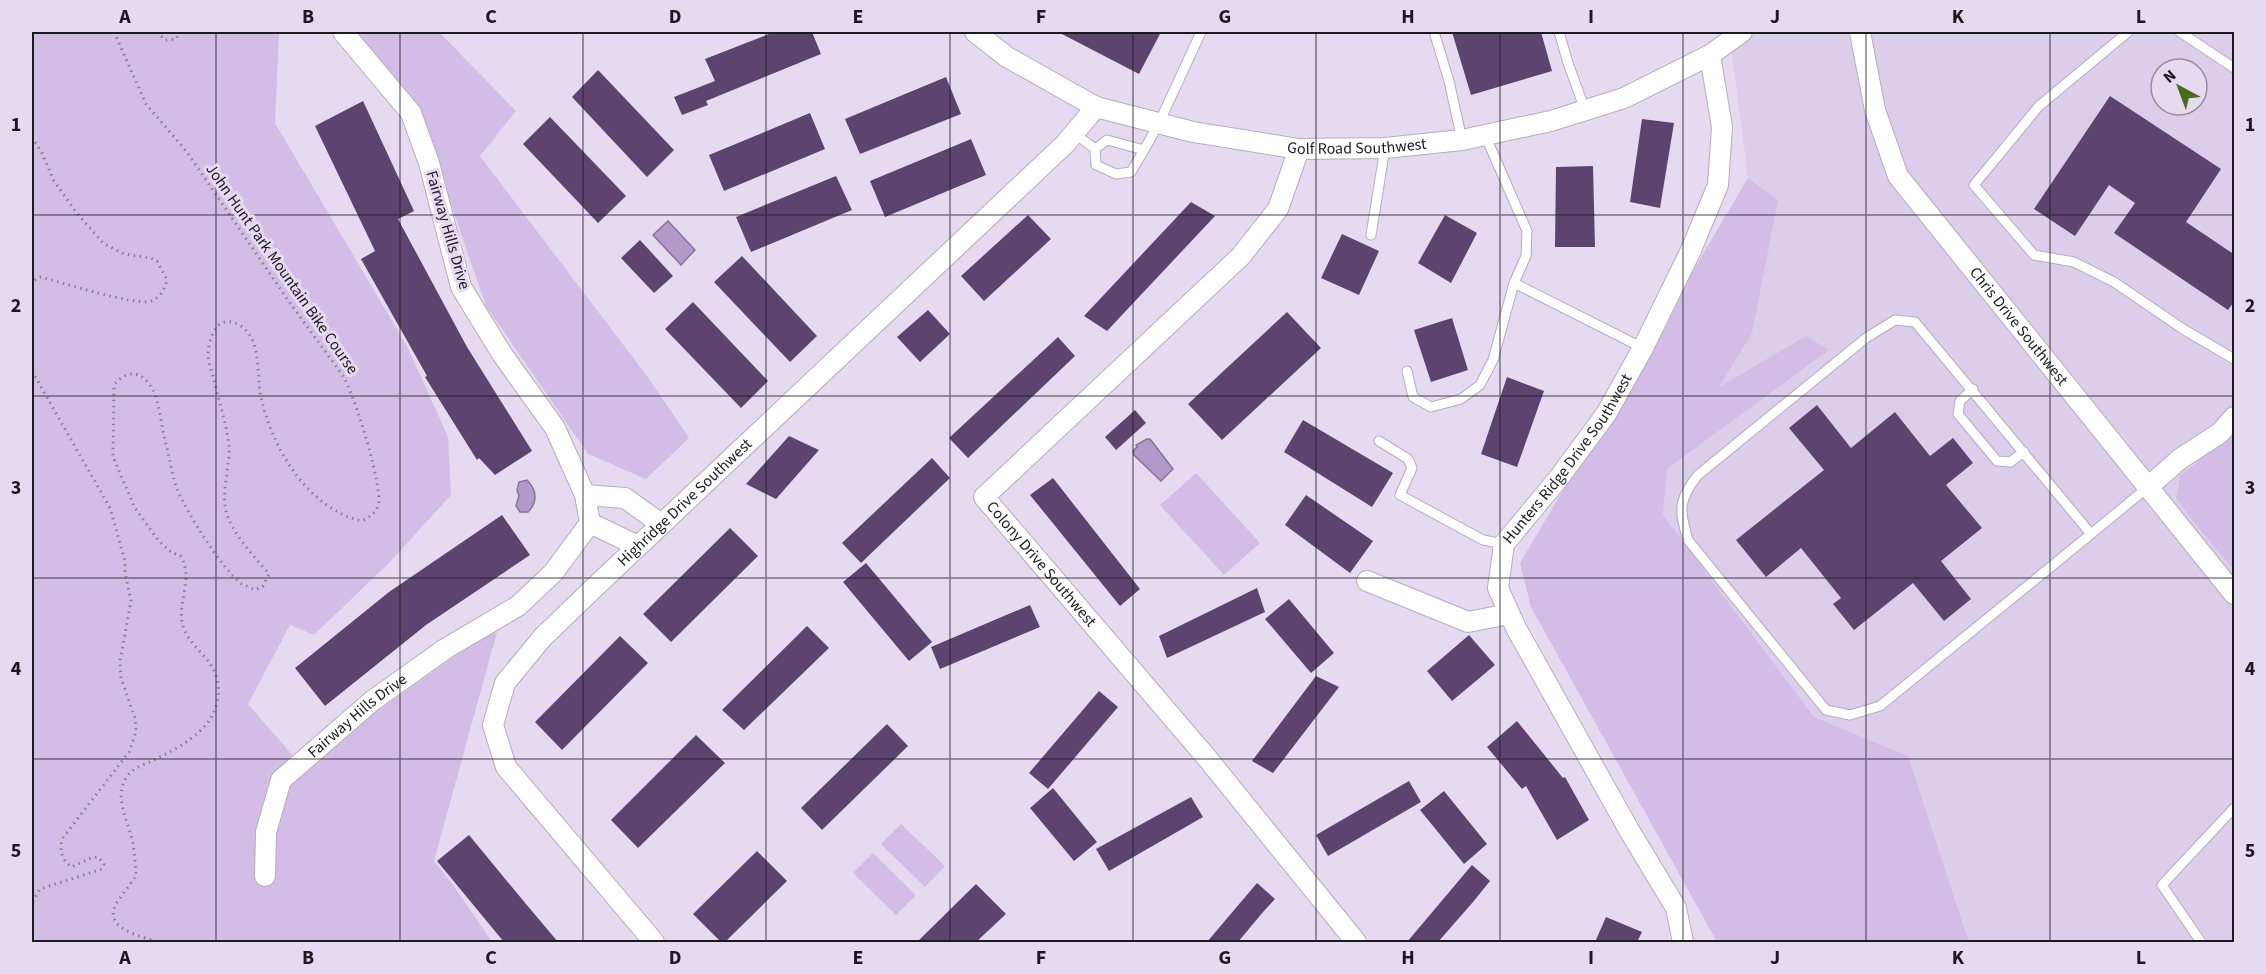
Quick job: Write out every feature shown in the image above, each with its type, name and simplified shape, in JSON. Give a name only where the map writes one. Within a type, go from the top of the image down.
[{"type":"street","name":"Fairway Hills Drive","points":[[265,876],[266,832],[281,780],[372,701],[445,649],[518,606],[554,573],[590,523],[585,495],[555,428],[502,354],[461,288],[429,163],[411,113],[343,32]]},
{"type":"street","name":"Golf Road Southwest","points":[[975,32],[1007,57],[1096,108],[1193,132],[1299,150],[1385,148],[1462,141],[1551,121],[1624,98],[1710,55],[1742,32]]},
{"type":"street","name":"Chris Drive Southwest","points":[[1860,32],[1875,110],[1898,176],[2235,594]]},
{"type":"street","name":"Hunters Ridge Drive Southwest","points":[[1683,942],[1676,908],[1618,810],[1509,614],[1498,588],[1504,544],[1558,479],[1606,414],[1643,348],[1691,250],[1718,185],[1722,127],[1710,55]]},
{"type":"street","name":"Highridge Drive Southwest","points":[[654,942],[506,767],[493,725],[505,683],[543,637],[1047,161],[1096,108]]},
{"type":"street","name":"Colony Drive Southwest","points":[[1299,150],[1278,209],[1241,256],[984,497],[1207,758],[1356,942]]},
{"type":"street","points":[[2148,487],[2180,459],[2220,433],[2235,417]]},
{"type":"street","points":[[585,495],[625,498],[661,524]]},
{"type":"street","points":[[590,523],[638,546]]},
{"type":"street","points":[[1367,581],[1468,622],[1509,614]]},
{"type":"lane","points":[[1074,133],[1095,149],[1096,165],[1116,174],[1131,172],[1159,123],[1201,32]]},
{"type":"lane","points":[[1434,32],[1449,81],[1462,141]]},
{"type":"lane","points":[[1559,32],[1585,110]]},
{"type":"lane","points":[[2128,32],[2039,106],[1974,185],[2034,255],[2074,262],[2114,282],[2183,329],[2235,359]]},
{"type":"lane","points":[[2180,32],[2235,68]]},
{"type":"lane","points":[[1407,371],[1413,397],[1431,407],[1461,399],[1480,385],[1493,360],[1514,283],[1526,256],[1527,231],[1485,135]]},
{"type":"lane","points":[[1095,149],[1107,140],[1144,150]]},
{"type":"lane","points":[[1371,235],[1385,148]]},
{"type":"lane","points":[[1514,283],[1643,348]]},
{"type":"lane","points":[[2091,534],[1973,389],[1915,322],[1895,320],[1866,338],[1698,475],[1685,492],[1681,517],[1688,540],[1826,710],[1850,715],[1880,706],[2091,534],[2148,487]]},
{"type":"lane","points":[[1973,389],[1960,401],[1958,414],[1997,461],[2010,462],[2024,452]]},
{"type":"lane","points":[[1379,441],[1408,459],[1412,468],[1400,495],[1483,540],[1504,544]]},
{"type":"lane","points":[[2201,942],[2162,885],[2235,808]]},
{"type":"path","name":"John Hunt Park Mountain Bike Course","points":[[114,32],[146,104],[186,152],[351,389],[380,496],[373,514],[362,521],[347,518],[309,492],[289,465],[268,421],[261,399],[252,339],[234,322],[219,324],[212,334],[208,356],[229,445],[226,511],[249,550],[269,574],[263,586],[255,590],[250,588],[242,584],[230,572],[208,542],[178,490],[153,391],[139,376],[129,373],[122,376],[114,385],[113,456],[135,507],[158,540],[172,553],[180,555],[185,562],[188,573],[181,618],[183,628],[211,663],[217,677],[219,694],[214,713],[202,731],[137,767],[126,778],[123,787],[121,804],[133,843],[136,876],[115,906],[114,915],[118,925],[131,934],[159,942]]},
{"type":"path","points":[[157,32],[165,40],[176,39],[180,32]]},
{"type":"path","points":[[32,137],[54,181],[76,212],[103,243],[124,254],[151,258],[156,261],[167,280],[164,292],[148,302],[117,297],[40,277],[32,282]]},
{"type":"path","points":[[32,371],[102,494],[118,531],[131,601],[120,661],[121,678],[135,718],[136,732],[129,752],[62,839],[60,853],[71,867],[98,857],[104,864],[102,869],[40,889],[32,903]]},
{"type":"shaded area","points":[[32,32],[279,32],[275,123],[407,346],[448,437],[451,495],[390,562],[314,635],[290,625],[248,704],[301,765],[472,644],[497,632],[434,861],[492,942],[32,942]]},
{"type":"shaded area","points":[[358,32],[439,32],[516,111],[480,156],[647,376],[689,438],[646,479],[588,454],[486,306],[438,167],[405,104]]},
{"type":"shaded area","points":[[1729,32],[2234,32],[2234,430],[2180,476],[2177,487],[2195,524],[2234,570],[2234,942],[1969,942],[1908,756],[1814,717],[1663,515],[1667,469],[1829,350],[1806,336],[1718,388],[1778,200],[1748,178]]},
{"type":"shaded area","points":[[1748,178],[1778,200],[1752,333],[1719,387],[1806,336],[1829,350],[1667,469],[1663,515],[1814,717],[1908,756],[1969,942],[1717,942],[1531,607],[1520,563]]},
{"type":"shaded area","points":[[668,221],[695,250],[681,265],[653,235]]},
{"type":"shaded area","points":[[2234,430],[2234,570],[2195,524],[2176,497],[2180,476]]},
{"type":"shaded area","points":[[1150,439],[1173,469],[1161,481],[1134,455],[1136,445]]},
{"type":"shaded area","points":[[1196,473],[1260,543],[1224,575],[1160,505]]},
{"type":"shaded area","points":[[527,480],[534,492],[535,500],[528,512],[520,512],[516,506],[519,496],[517,490],[519,482]]},
{"type":"shaded area","points":[[901,824],[945,866],[925,887],[881,844]]},
{"type":"shaded area","points":[[873,853],[916,895],[896,915],[853,873]]},
{"type":"building","points":[[774,32],[812,32],[821,54],[706,101],[708,105],[682,115],[674,97],[715,81],[705,59]]},
{"type":"building","points":[[1058,32],[1161,32],[1139,74]]},
{"type":"building","points":[[1452,32],[1541,32],[1552,71],[1471,95]]},
{"type":"building","points":[[598,70],[674,150],[647,177],[572,97]]},
{"type":"building","points":[[946,77],[961,114],[860,154],[845,119]]},
{"type":"building","points":[[2110,96],[2221,169],[2186,222],[2235,255],[2235,300],[2228,310],[2114,233],[2135,203],[2109,185],[2075,236],[2034,209]]},
{"type":"building","points":[[363,101],[414,211],[398,219],[467,347],[532,451],[495,475],[479,458],[477,460],[425,377],[427,376],[361,259],[375,251],[315,126]]},
{"type":"building","points":[[810,113],[825,149],[724,191],[709,155]]},
{"type":"building","points":[[550,117],[626,196],[598,223],[523,144]]},
{"type":"building","points":[[1642,119],[1674,123],[1660,208],[1630,202]]},
{"type":"building","points":[[971,139],[986,175],[885,217],[870,181]]},
{"type":"building","points":[[1593,166],[1595,247],[1555,247],[1556,167]]},
{"type":"building","points":[[836,176],[852,210],[751,252],[736,217]]},
{"type":"building","points":[[1191,202],[1215,216],[1107,331],[1084,316]]},
{"type":"building","points":[[1028,215],[1051,239],[984,301],[961,276]]},
{"type":"building","points":[[1445,215],[1477,233],[1451,283],[1418,263]]},
{"type":"building","points":[[1342,234],[1379,251],[1359,295],[1321,278]]},
{"type":"building","points":[[640,240],[673,276],[654,293],[621,258]]},
{"type":"building","points":[[742,256],[817,336],[790,362],[714,282]]},
{"type":"building","points":[[693,302],[768,381],[741,408],[665,329]]},
{"type":"building","points":[[928,310],[950,334],[920,362],[897,337]]},
{"type":"building","points":[[1287,312],[1321,348],[1222,440],[1188,404]]},
{"type":"building","points":[[1452,318],[1468,370],[1431,382],[1414,330]]},
{"type":"building","points":[[1058,337],[1075,356],[968,458],[949,438]]},
{"type":"building","points":[[1507,377],[1544,391],[1517,467],[1481,454]]},
{"type":"building","points":[[1817,405],[1851,448],[1895,412],[1930,456],[1953,438],[1973,463],[1946,485],[1982,528],[1941,561],[1971,599],[1944,621],[1913,583],[1854,630],[1833,604],[1841,598],[1801,548],[1766,577],[1736,540],[1824,470],[1789,428]]},
{"type":"building","points":[[1135,410],[1146,423],[1116,450],[1105,437]]},
{"type":"building","points":[[1303,420],[1393,473],[1372,507],[1284,452]]},
{"type":"building","points":[[789,436],[819,450],[776,499],[746,484]]},
{"type":"building","points":[[932,458],[950,478],[861,563],[842,543]]},
{"type":"building","points":[[1053,478],[1140,589],[1120,606],[1030,495]]},
{"type":"building","points":[[1306,495],[1373,541],[1350,573],[1285,525]]},
{"type":"building","points":[[502,515],[530,555],[426,625],[325,706],[295,668],[389,592]]},
{"type":"building","points":[[730,528],[758,556],[671,642],[643,614]]},
{"type":"building","points":[[866,563],[932,642],[909,661],[843,582]]},
{"type":"building","points":[[1257,588],[1265,612],[1167,658],[1159,636]]},
{"type":"building","points":[[1289,599],[1334,653],[1311,673],[1265,619]]},
{"type":"building","points":[[1030,605],[1040,627],[940,669],[931,647]]},
{"type":"building","points":[[807,626],[829,648],[744,730],[722,710]]},
{"type":"building","points":[[1469,635],[1495,665],[1452,701],[1427,671]]},
{"type":"building","points":[[620,636],[648,663],[562,750],[535,722]]},
{"type":"building","points":[[1316,676],[1339,687],[1273,773],[1252,761]]},
{"type":"building","points":[[1099,691],[1118,707],[1048,789],[1029,773]]},
{"type":"building","points":[[1517,721],[1563,778],[1565,777],[1589,820],[1557,840],[1526,786],[1522,789],[1487,747]]},
{"type":"building","points":[[887,724],[908,746],[822,830],[801,808]]},
{"type":"building","points":[[696,735],[725,763],[638,848],[611,820]]},
{"type":"building","points":[[1409,781],[1421,802],[1328,856],[1316,835]]},
{"type":"building","points":[[1053,788],[1097,842],[1074,861],[1030,808]]},
{"type":"building","points":[[1444,791],[1487,844],[1464,864],[1420,810]]},
{"type":"building","points":[[1191,797],[1203,817],[1109,871],[1096,849]]},
{"type":"building","points":[[469,835],[558,942],[504,942],[437,861]]},
{"type":"building","points":[[757,851],[787,881],[725,942],[721,942],[693,914]]},
{"type":"building","points":[[1472,865],[1490,881],[1473,902],[1438,942],[1407,942]]},
{"type":"building","points":[[1257,883],[1275,899],[1238,942],[1207,942]]},
{"type":"building","points":[[976,884],[1006,914],[976,942],[917,942]]},
{"type":"building","points":[[1606,917],[1642,932],[1637,942],[1595,942]]}]
